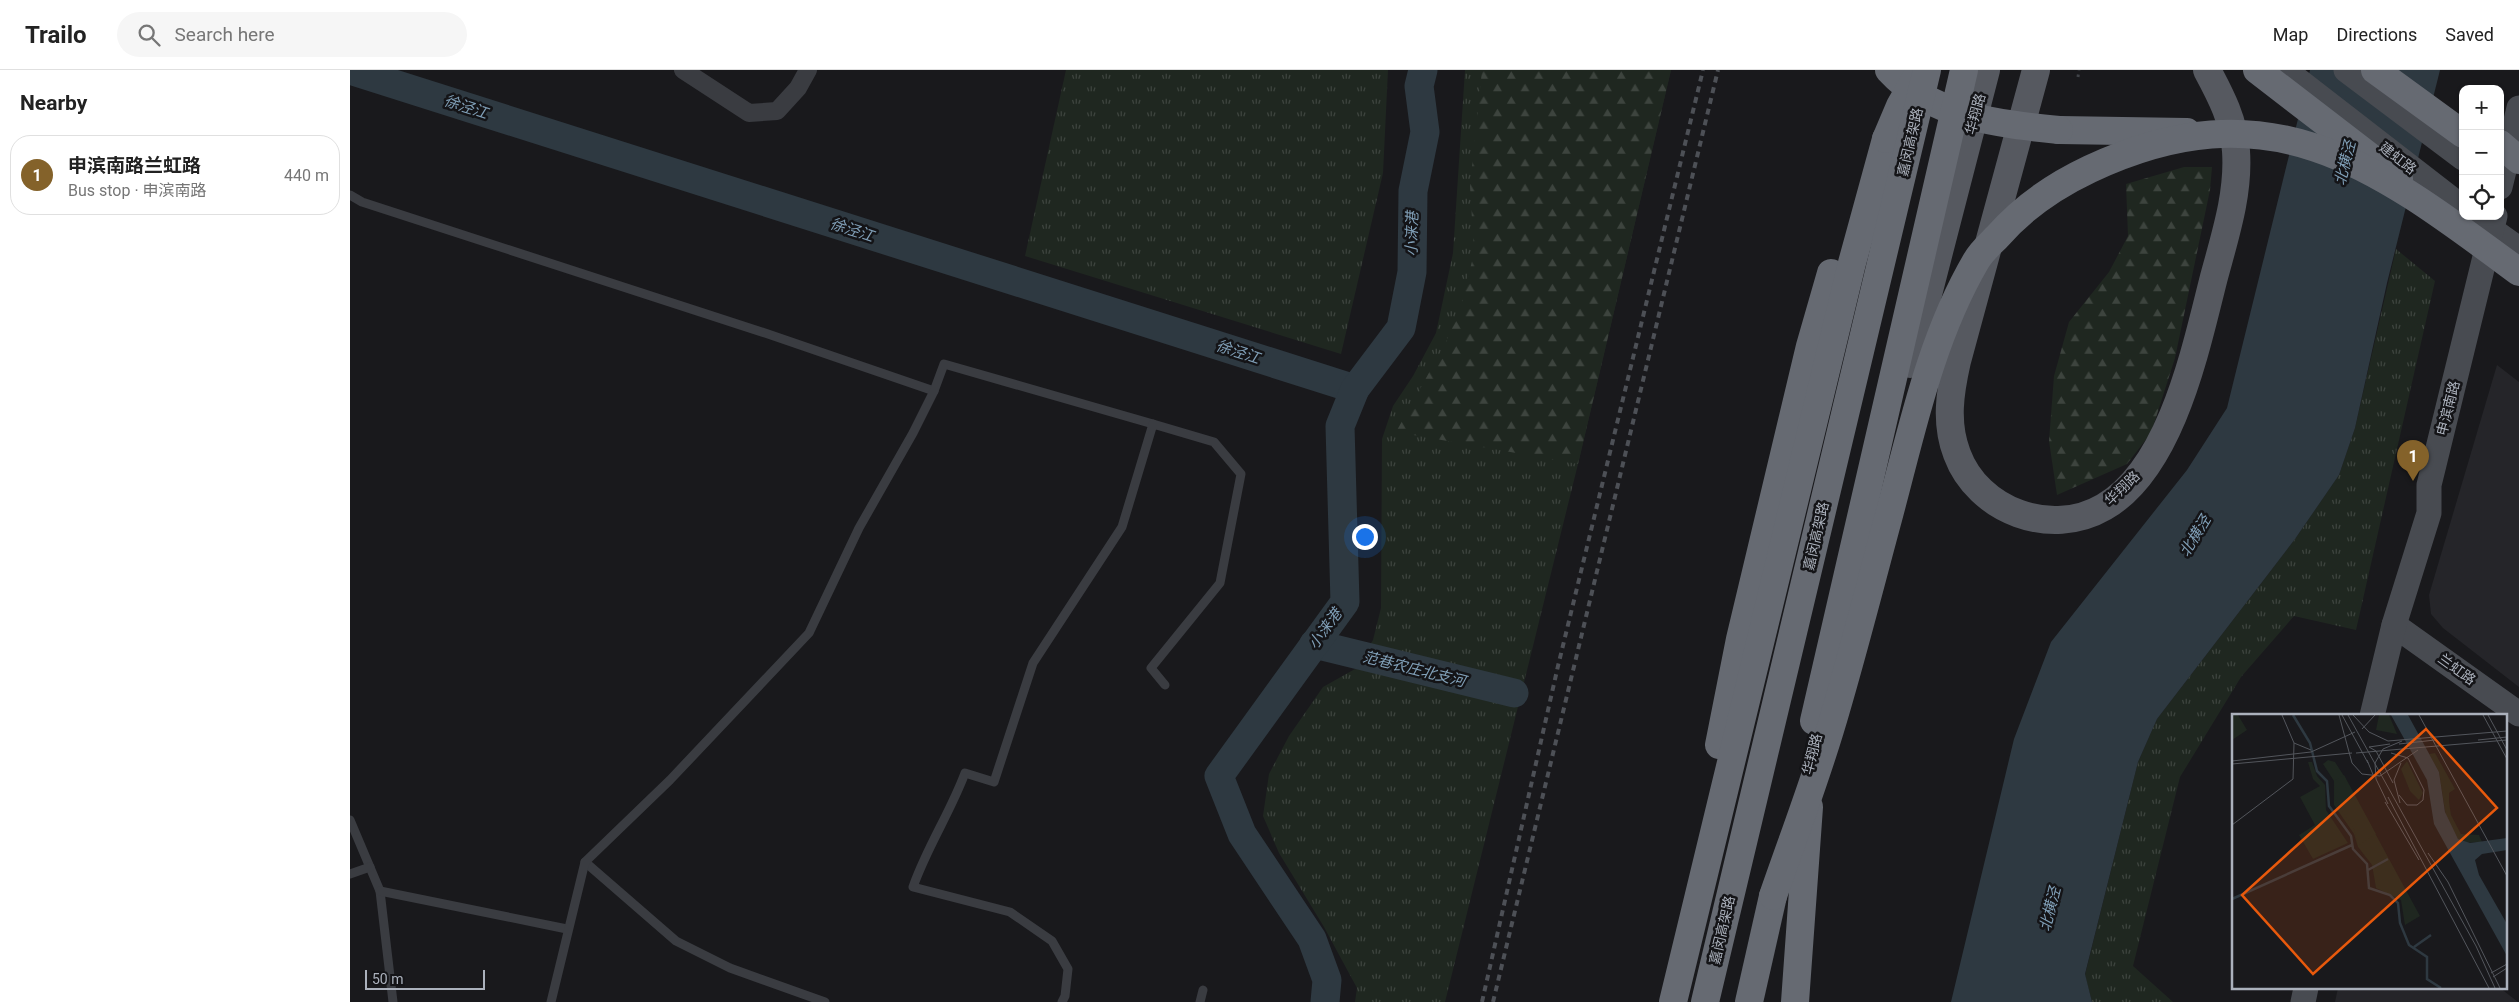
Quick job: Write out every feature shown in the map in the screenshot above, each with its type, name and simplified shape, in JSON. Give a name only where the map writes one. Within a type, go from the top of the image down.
[{"type":"highway","points":[[1889,70],[1917,94],[1945,108],[2008,125],[2059,130],[2255,134],[2307,144],[2364,167],[2459,211]]},
{"type":"highway","points":[[1700,892],[1726,701],[1810,346],[1847,216],[1900,70]]},
{"type":"highway","points":[[1674,1002],[1852,263],[1886,139],[1900,106],[1920,70]]},
{"type":"highway","name":"嘉闵高架路","points":[[1706,1002],[1927,70]]},
{"type":"highway","points":[[1749,1002],[1964,70]]},
{"type":"highway","points":[[2258,70],[2342,133],[2459,208]]},
{"type":"highway","points":[[2375,70],[2459,131]]},
{"type":"highway","points":[[2403,70],[2459,111]]},
{"type":"highway","points":[[1773,896],[1830,730],[1927,379],[1951,308],[1978,258],[2017,215],[2046,192],[2084,171],[2117,156],[2152,145],[2212,133]]},
{"type":"highway","points":[[2504,147],[2519,160]]},
{"type":"highway","points":[[2504,165],[2519,175]]},
{"type":"highway","points":[[2477,220],[2519,272]]},
{"type":"highway","points":[[1795,1002],[1813,746]]},
{"type":"main road","points":[[1706,1002],[1885,188],[1915,70]]},
{"type":"main road","name":"华翔路","points":[[1749,1002],[1986,70]]},
{"type":"main road","name":"华翔路","points":[[2036,70],[1952,382],[1949,404],[1950,426],[1956,453],[1965,470],[1976,486],[1992,500],[2010,512],[2060,521],[2082,517],[2104,507],[2136,479],[2168,426],[2191,366],[2231,211],[2236,151],[2231,120],[2207,70]]},
{"type":"main road","points":[[2346,70],[2459,155]]},
{"type":"main road","name":"建虹路","points":[[2287,71],[2459,206]]},
{"type":"main road","points":[[2503,175],[2519,108]]},
{"type":"main road","points":[[2504,189],[2519,199]]},
{"type":"main road","name":"申滨南路","points":[[2372,714],[2394,624],[2429,513],[2429,485],[2476,220]]},
{"type":"main road","name":"建虹路","points":[[2477,220],[2519,249]]},
{"type":"main road","name":"兰虹路","points":[[2394,624],[2519,714]]},
{"type":"street","points":[[683,70],[749,113],[777,111],[798,88],[808,70]]},
{"type":"lane","points":[[350,195],[362,202],[768,334],[934,391]]},
{"type":"lane","points":[[551,1002],[585,862],[670,780],[809,633],[859,528],[913,433],[934,391],[944,364],[1214,442],[1242,474],[1220,583],[1151,668],[1165,685]]},
{"type":"lane","points":[[1062,1002],[1065,996],[1068,969],[1052,941],[1010,912],[913,887],[923,860],[952,808],[965,773],[994,782],[1033,663],[1122,527],[1153,424]]},
{"type":"lane","points":[[350,820],[380,891],[393,1002]]},
{"type":"lane","points":[[585,862],[676,941],[730,968],[825,1002]]},
{"type":"lane","points":[[350,874],[370,866]]},
{"type":"lane","points":[[380,891],[568,928]]},
{"type":"lane","points":[[1200,1002],[1203,990]]},
{"type":"path","points":[[2078,78],[2079,70]]},
{"type":"shaded area","points":[[2497,365],[2519,382],[2519,687],[2443,628],[2431,614],[2429,595]]},
{"type":"shaded area","points":[[2338,990],[2503,990],[2518,1002],[2335,1002]]},
{"type":"green space","points":[[1066,70],[1388,70],[1383,173],[1341,354],[1025,256]]},
{"type":"green space","points":[[1465,70],[1671,70],[1578,464],[1445,1002],[1355,1002],[1357,988],[1324,927],[1279,853],[1263,816],[1269,774],[1289,736],[1323,687],[1355,669],[1373,640],[1381,608],[1382,439],[1393,406],[1413,376],[1436,333],[1453,253]]},
{"type":"green space","points":[[1482,70],[1671,70],[1578,464],[1396,432],[1445,344],[1462,302],[1474,253],[1470,186]]},
{"type":"green space","points":[[2184,167],[2212,167],[2210,190],[2175,358],[2151,433],[2127,464],[2057,495],[2049,441],[2054,376],[2069,322],[2109,272],[2128,236],[2126,184]]},
{"type":"green space","points":[[2396,249],[2435,281],[2356,630],[2294,616],[2241,677],[2180,777],[2133,966],[2173,1002],[2092,1002],[2085,975],[2138,762],[2157,719],[2295,539],[2339,475],[2355,428]]},
{"type":"water","name":"北横泾","points":[[2310,70],[2440,70],[2387,283],[2355,428],[2339,475],[2295,539],[2157,719],[2138,762],[2085,974],[2092,1002],[1951,1002],[2014,739],[2051,642],[2187,470],[2227,408]]},
{"type":"waterway","name":"徐泾江","points":[[350,70],[1355,389]]},
{"type":"waterway","name":"小涞港","points":[[1325,1002],[1327,980],[1312,939],[1242,834],[1219,776],[1345,602],[1340,426],[1355,389],[1401,328],[1412,272],[1413,191],[1425,132],[1419,86],[1423,70]]},
{"type":"waterway","name":"范巷农庄北支河","points":[[1314,644],[1514,693]]},
{"type":"railway","points":[[1482,1002],[1558,666],[1703,70]]},
{"type":"railway","points":[[1493,1002],[1718,70]]},
{"type":"place","name":"申滨南路兰虹路","points":[[2413,481]]}]
